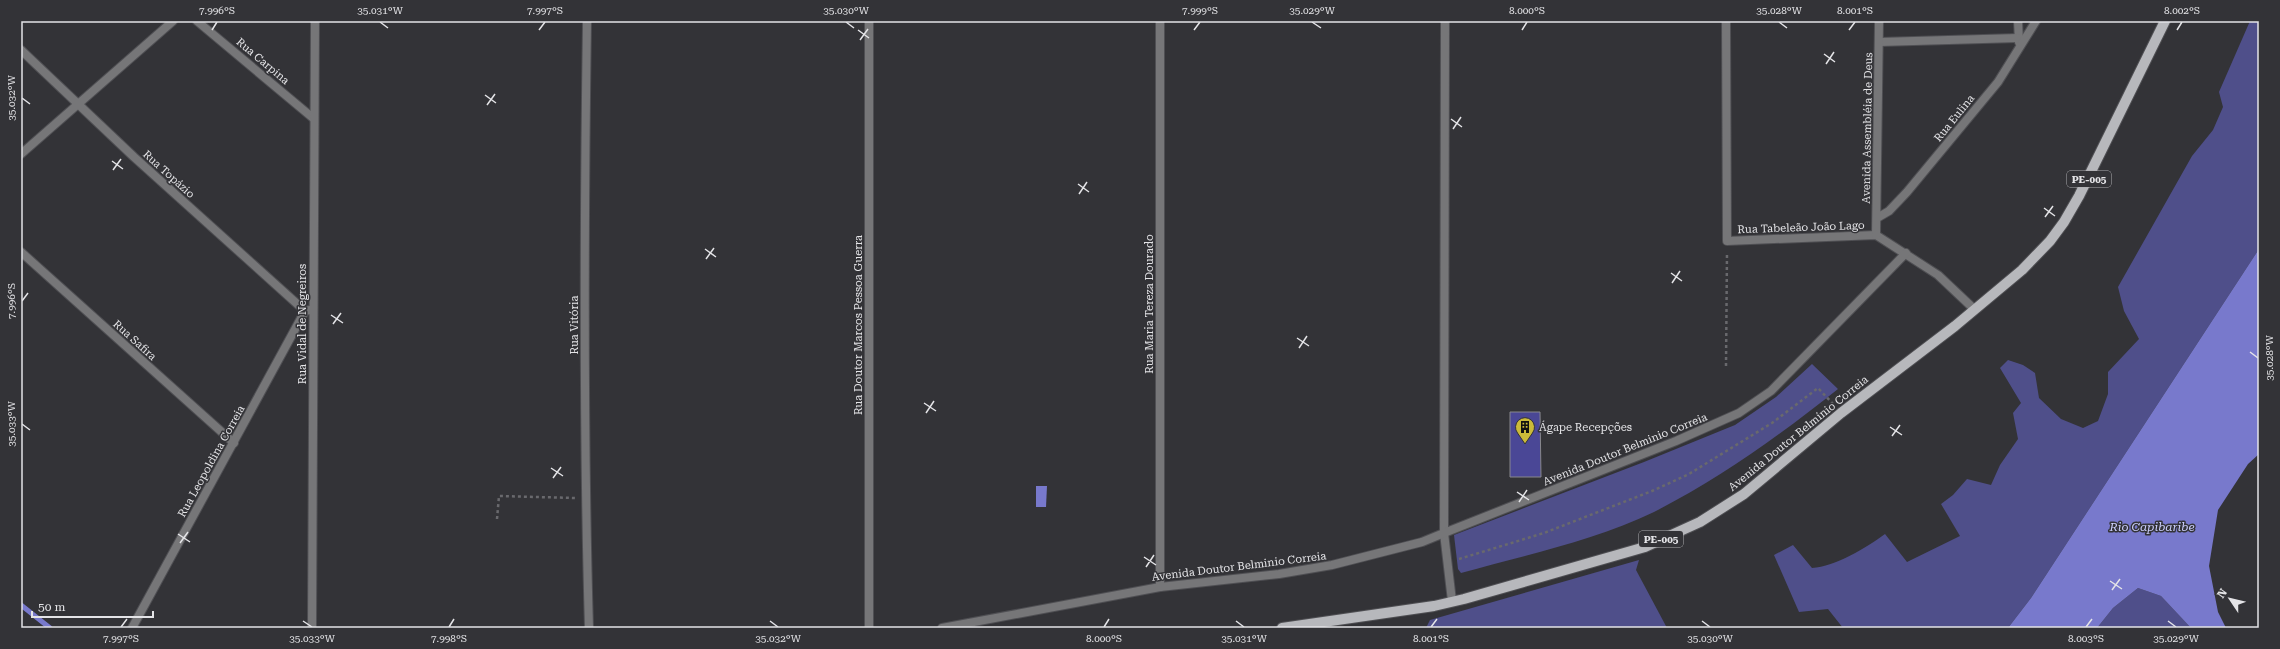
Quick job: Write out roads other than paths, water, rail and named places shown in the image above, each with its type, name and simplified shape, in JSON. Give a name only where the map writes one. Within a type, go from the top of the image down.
[{"type":"main road","name":"Avenida Doutor Belmínio Correia","points":[[1282,628],[1452,602],[1645,546],[1700,522],[1744,494],[1841,413],[1974,309],[2037,255],[2064,222],[2099,158],[2165,21]]},
{"type":"street","points":[[21,154],[173,21]]},
{"type":"street","name":"Rua Carpina","points":[[198,21],[313,118]]},
{"type":"street","name":"Rua Vidal de Negreiros","points":[[312,628],[309,310],[315,21]]},
{"type":"street","name":"Rua Vitória","points":[[587,21],[584,199],[585,498],[589,628]]},
{"type":"street","name":"Rua Doutor Marcos Pessoa Guerra","points":[[868,21],[869,628]]},
{"type":"street","name":"Rua Maria Tereza Dourado","points":[[1160,21],[1160,587]]},
{"type":"street","points":[[1445,21],[1444,533],[1452,602]]},
{"type":"street","name":"Rua Tabeleão João Lago","points":[[1726,21],[1727,240],[1876,235],[1906,253],[1943,279],[1974,309]]},
{"type":"street","name":"Avenida Assembléia de Deus","points":[[1876,235],[1879,21]]},
{"type":"street","points":[[2018,21],[2018,38],[2020,48]]},
{"type":"street","name":"Rua Eulina","points":[[1877,218],[1889,211],[1907,192],[1998,82],[2036,21]]},
{"type":"street","points":[[1879,42],[2018,38]]},
{"type":"street","name":"Rua Topázio","points":[[21,50],[134,157],[309,310]]},
{"type":"street","name":"Rua Safira","points":[[21,252],[234,443]]},
{"type":"street","name":"Avenida Doutor Belminio Correia","points":[[942,628],[1004,618],[1160,587],[1279,574],[1332,565],[1422,542],[1676,441],[1739,413],[1771,391],[1906,253]]},
{"type":"street","name":"Rua Leopoldina Correia","points":[[132,628],[309,310]]},
{"type":"water","name":"Rio Capibaribe","points":[[2259,249],[2259,454],[2248,464],[2218,510],[2209,566],[2218,612],[2226,628],[2191,628],[2161,596],[2138,588],[2113,608],[2097,628],[2008,628],[2031,598]]},
{"type":"water","points":[[1036,486],[1047,486],[1046,507],[1036,507]]},
{"type":"waterway","points":[[21,605],[50,628]]},
{"type":"place","name":"Ágape Recepções","points":[[1525,444]]}]
